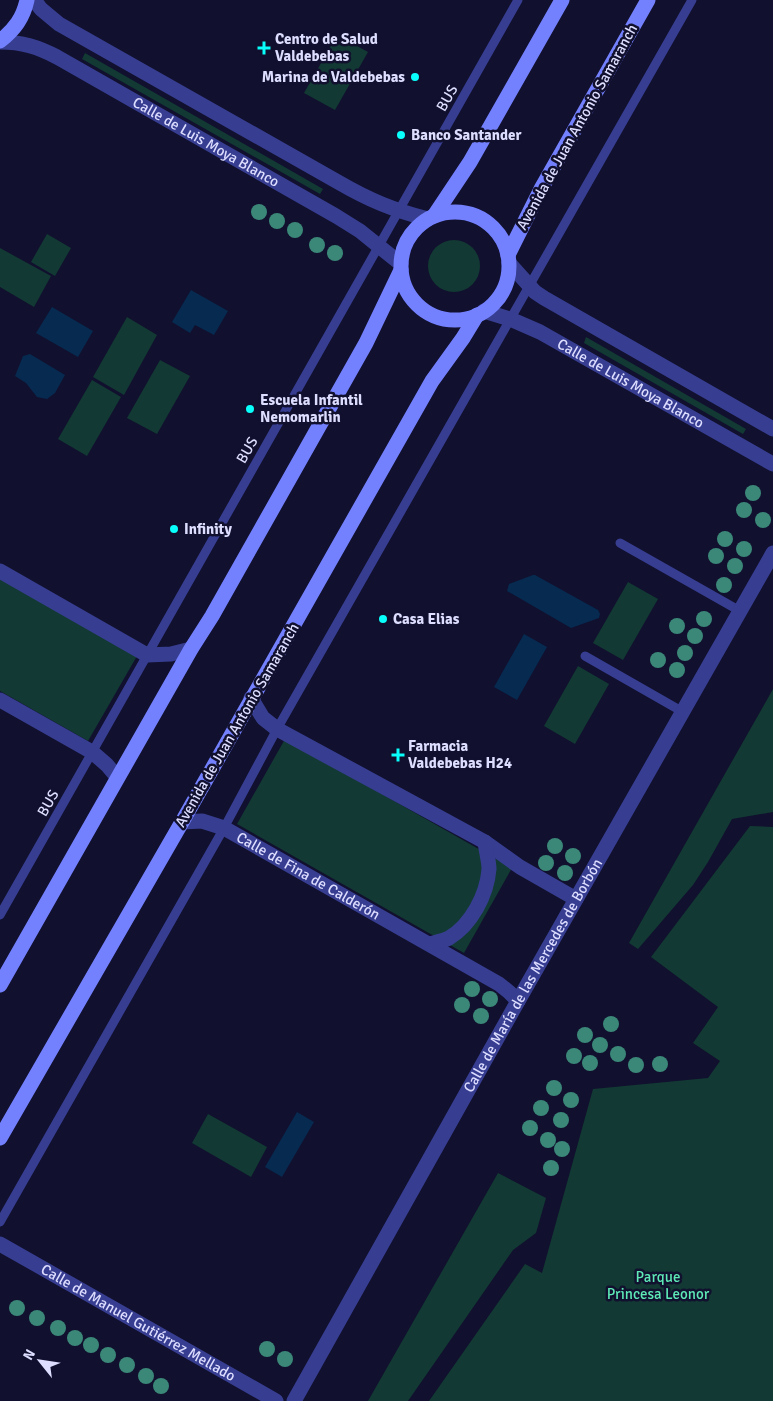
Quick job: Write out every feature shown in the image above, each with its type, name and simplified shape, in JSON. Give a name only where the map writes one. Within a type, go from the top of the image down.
[{"type":"street","points":[[0,42],[21,20],[27,0]]},
{"type":"street","name":"Calle de Luis Moya Blanco","points":[[34,0],[41,9],[59,24],[376,203],[398,212],[431,218]]},
{"type":"street","points":[[431,218],[470,162],[562,0]]},
{"type":"street","name":"Avenida de Juan Antonio Samaranch","points":[[508,259],[541,189],[648,0]]},
{"type":"street","name":"Calle de Luis Moya Blanco","points":[[0,42],[25,44],[57,57],[336,216],[360,231],[401,267]]},
{"type":"street","points":[[454,212],[477,216],[494,228],[501,237],[508,259],[507,277],[502,292],[494,303],[480,313],[458,320],[448,319],[426,311],[410,295],[405,287],[401,267],[402,254],[409,237],[419,225],[431,218],[454,212]]},
{"type":"street","name":"Calle de Luis Moya Blanco","points":[[508,259],[529,286],[572,316],[773,429]]},
{"type":"street","points":[[0,985],[366,343],[401,267]]},
{"type":"street","name":"Calle de Luis Moya Blanco","points":[[480,313],[510,319],[570,349],[773,464]]},
{"type":"street","name":"Avenida de Juan Antonio Samaranch","points":[[0,1138],[182,822],[429,386],[480,313]]},
{"type":"street","name":"Calle de María de las Mercedes de Borbón","points":[[294,1401],[576,898],[773,553]]},
{"type":"street","points":[[0,572],[147,654],[171,654],[191,649]]},
{"type":"street","points":[[251,698],[263,718],[277,729],[485,842],[520,867],[576,898]]},
{"type":"street","points":[[0,700],[92,752],[118,777]]},
{"type":"street","name":"Calle de Fina de Calderón","points":[[182,822],[202,821],[224,828],[500,984],[518,1001]]},
{"type":"street","points":[[430,944],[448,938],[461,928],[479,904],[489,868],[485,842]]},
{"type":"street","name":"Calle de Manuel Gutiérrez Mellado","points":[[0,1244],[276,1401]]},
{"type":"lane","name":"BUS","points":[[0,915],[518,0]]},
{"type":"lane","points":[[0,1222],[224,828],[277,729],[692,0]]},
{"type":"lane","points":[[620,543],[740,611]]},
{"type":"lane","points":[[585,656],[683,712]]},
{"type":"green space","points":[[337,35],[368,52],[335,110],[304,93]]},
{"type":"green space","points":[[85,53],[323,189],[320,194],[82,59]]},
{"type":"green space","points":[[47,234],[71,248],[55,276],[31,262]]},
{"type":"green space","points":[[454,240],[464,242],[472,248],[478,256],[480,266],[478,276],[472,284],[464,290],[454,292],[444,290],[436,284],[430,276],[428,266],[430,256],[436,248],[444,242]]},
{"type":"green space","points":[[0,248],[51,276],[34,307],[0,287]]},
{"type":"green space","points":[[127,317],[157,335],[124,395],[93,377]]},
{"type":"green space","points":[[586,337],[746,429],[743,434],[584,343]]},
{"type":"green space","points":[[160,360],[190,376],[157,434],[127,418]]},
{"type":"green space","points":[[92,380],[121,397],[87,456],[58,439]]},
{"type":"green space","points":[[0,578],[137,656],[88,741],[0,691]]},
{"type":"green space","points":[[628,582],[658,599],[623,660],[593,643]]},
{"type":"green space","points":[[578,666],[609,684],[575,744],[544,726]]},
{"type":"green space","points":[[773,689],[773,812],[732,819],[693,885],[638,949],[629,943]]},
{"type":"green space","points":[[285,739],[512,868],[464,953],[237,824]]},
{"type":"green space","name":"Parque Princesa Leonor","points":[[750,826],[773,827],[773,1401],[429,1401],[525,1264],[542,1273],[593,1089],[708,1078],[720,1061],[693,1043],[718,1007],[651,957]]},
{"type":"green space","points":[[208,1114],[267,1147],[251,1177],[192,1143]]},
{"type":"green space","points":[[498,1173],[546,1198],[536,1233],[513,1250],[408,1401],[368,1401]]},
{"type":"water","points":[[191,290],[228,311],[214,335],[195,325],[190,333],[172,322]]},
{"type":"water","points":[[52,307],[93,331],[78,357],[36,333]]},
{"type":"water","points":[[30,354],[65,375],[55,393],[47,399],[37,397],[26,383],[15,376],[23,356]]},
{"type":"water","points":[[533,575],[598,610],[599,618],[571,628],[507,591],[509,584]]},
{"type":"water","points":[[524,634],[547,647],[517,700],[494,687]]},
{"type":"water","points":[[297,1112],[314,1122],[282,1177],[265,1167]]},
{"type":"place","name":"Centro de Salud Valdebebas","points":[[264,48]]},
{"type":"place","name":"Marina de Valdebebas","points":[[415,77]]},
{"type":"place","name":"Banco Santander","points":[[401,135]]},
{"type":"place","name":"Escuela Infantil Nemomarlin","points":[[250,409]]},
{"type":"place","name":"Infinity","points":[[174,529]]},
{"type":"place","name":"Casa Elias","points":[[383,619]]},
{"type":"place","name":"Farmacia Valdebebas H24","points":[[398,755]]}]
